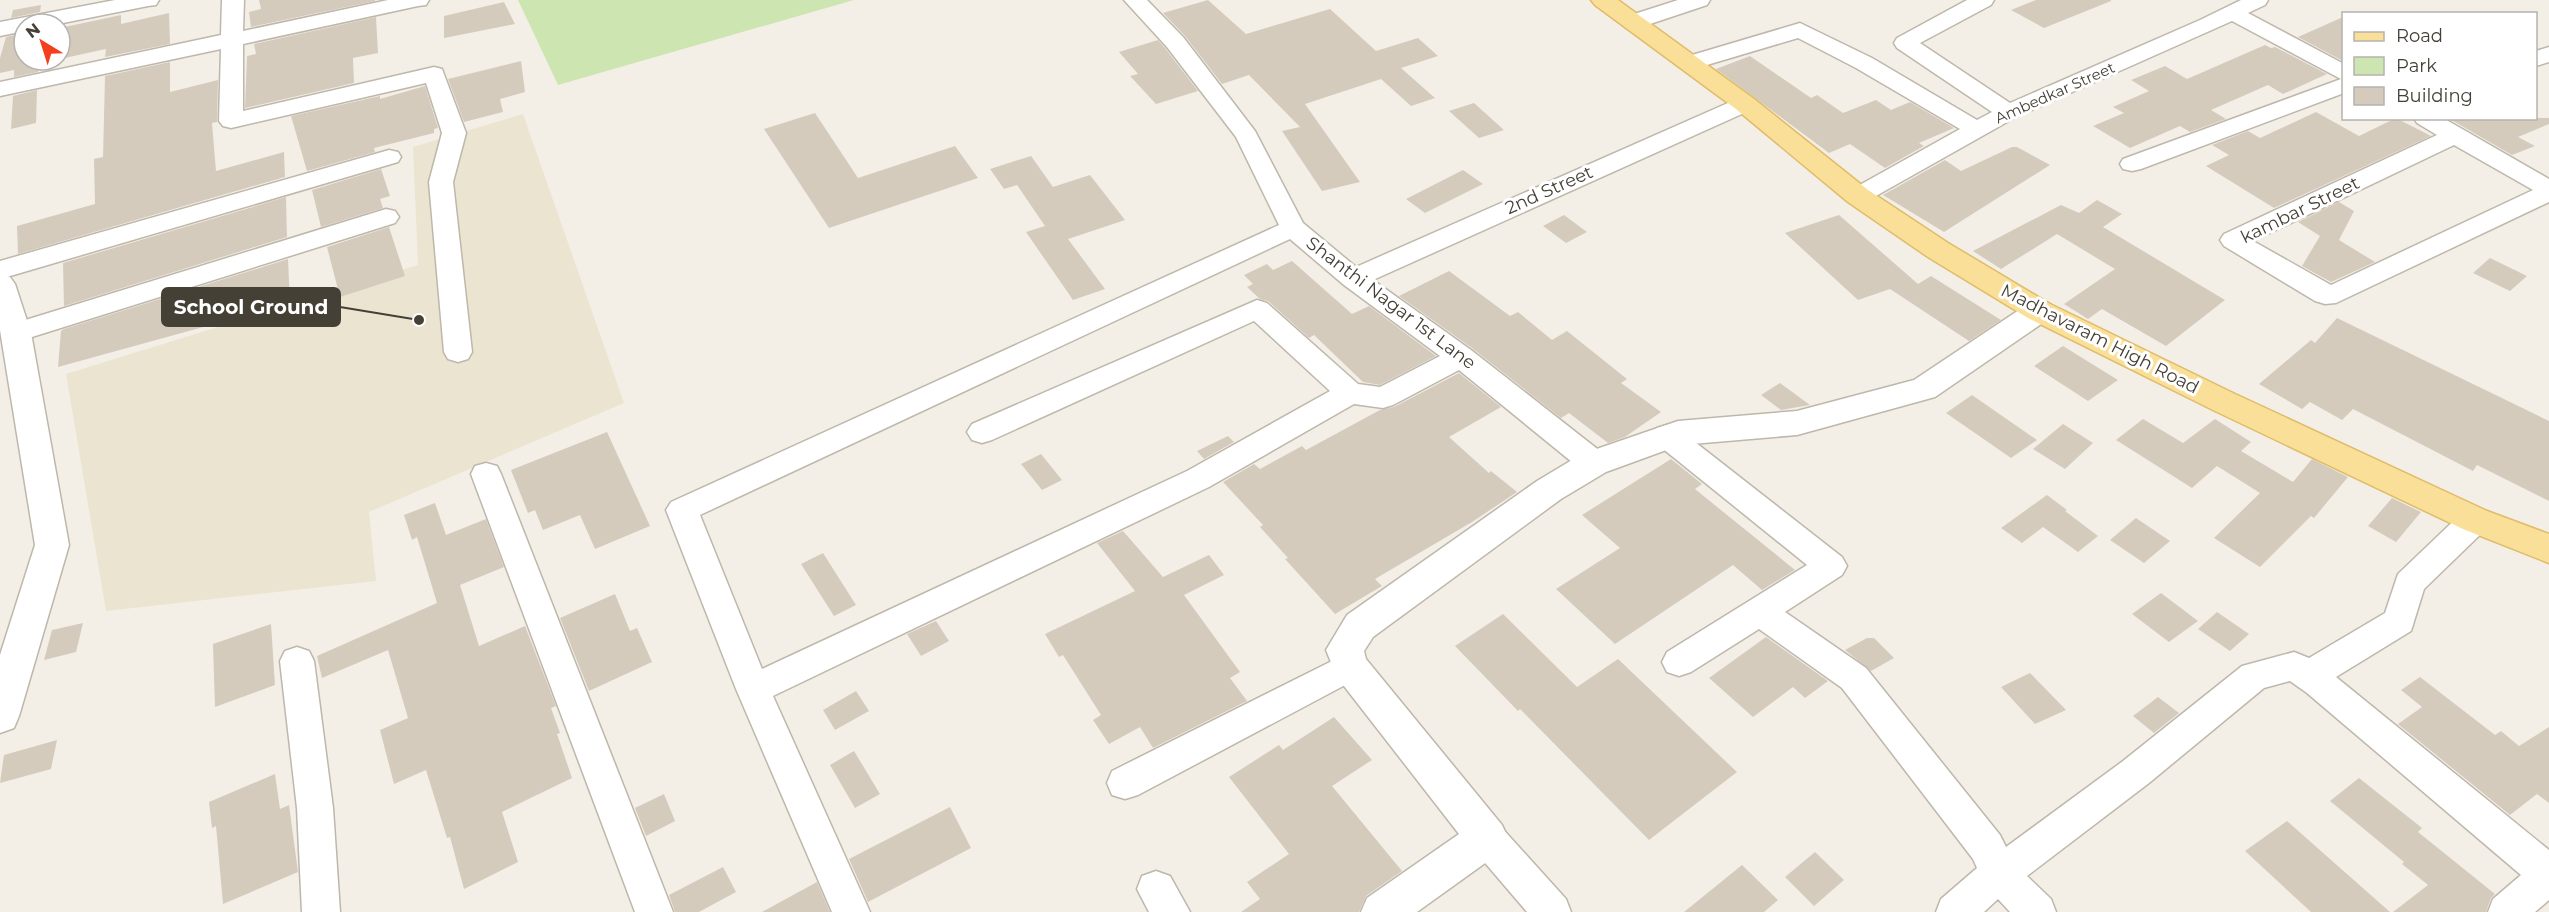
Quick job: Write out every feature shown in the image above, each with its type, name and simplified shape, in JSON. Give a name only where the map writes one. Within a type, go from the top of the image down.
[{"type":"main road","name":"Madhavaram High Road","points":[[1603,0],[1745,104],[1858,196],[1938,250],[2039,311],[2224,402],[2475,520],[2549,549]]},
{"type":"street","points":[[72,15],[148,0]]},
{"type":"street","points":[[233,0],[231,121],[434,74],[454,133],[441,182],[458,352]]},
{"type":"street","points":[[0,89],[418,0]]},
{"type":"street","name":"Shanthi Nagar 1st Lane","points":[[1135,0],[1175,42],[1247,136],[1293,228],[1353,279],[1461,357],[1594,463]]},
{"type":"street","points":[[1633,22],[1699,0]]},
{"type":"street","points":[[1983,0],[1905,43],[2008,112]]},
{"type":"street","name":"Ambedkar Street","points":[[1858,196],[2008,112],[2208,25],[2257,0]]},
{"type":"street","points":[[2230,12],[2342,72]]},
{"type":"street","points":[[1690,63],[1800,30],[1864,63],[1976,129]]},
{"type":"street","points":[[2132,164],[2342,85]]},
{"type":"street","name":"2nd Street","points":[[1353,279],[1745,104]]},
{"type":"street","points":[[2429,120],[2549,190]]},
{"type":"street","name":"kambar Street","points":[[2455,135],[2233,240],[2325,295],[2336,294],[2549,190]]},
{"type":"street","points":[[0,270],[389,157]]},
{"type":"street","points":[[8,336],[386,217]]},
{"type":"street","points":[[850,912],[753,689],[682,510],[1293,228]]},
{"type":"street","points":[[0,284],[8,336],[52,544],[0,716]]},
{"type":"street","points":[[982,432],[1257,309],[1350,393],[1383,398],[1461,357]]},
{"type":"street","points":[[1552,912],[1487,838],[1350,666],[1345,650],[1360,626],[1549,490],[1594,463],[1678,433],[1797,423],[1924,389],[2039,311]]},
{"type":"street","points":[[753,689],[1198,479],[1350,393]]},
{"type":"street","points":[[1667,436],[1831,566],[1679,662]]},
{"type":"street","points":[[486,474],[654,912]]},
{"type":"street","points":[[2309,676],[2399,621],[2409,583],[2475,520]]},
{"type":"street","points":[[1759,611],[1854,678],[1987,847],[1999,874],[2037,912]]},
{"type":"street","points":[[297,661],[315,808],[321,912]]},
{"type":"street","points":[[1125,783],[1350,666]]},
{"type":"street","points":[[1955,912],[1999,874],[2136,772],[2254,676],[2294,666],[2549,874],[2507,912]]},
{"type":"street","points":[[1382,912],[1487,838]]},
{"type":"shaded area","points":[[523,114],[624,403],[369,512],[376,581],[106,611],[66,374],[418,265],[413,147]]},
{"type":"green space","points":[[518,0],[854,0],[558,85]]},
{"type":"building","points":[[259,0],[375,1],[251,27],[249,12],[261,9]]},
{"type":"building","points":[[1208,0],[1246,34],[1330,9],[1376,51],[1418,38],[1438,56],[1401,68],[1435,98],[1411,106],[1381,79],[1305,104],[1360,182],[1322,191],[1282,131],[1300,127],[1249,75],[1222,84],[1185,36],[1163,13]]},
{"type":"building","points":[[2036,0],[2111,1],[2044,28],[2011,10]]},
{"type":"building","points":[[504,2],[515,24],[444,38],[444,16]]},
{"type":"building","points":[[41,5],[40,12],[12,12],[13,10]]},
{"type":"building","points":[[169,13],[170,44],[105,57],[106,49],[72,56],[72,25],[121,15],[121,24]]},
{"type":"building","points":[[376,17],[378,53],[353,58],[354,83],[245,108],[247,56],[256,54],[254,44]]},
{"type":"building","points":[[2342,17],[2342,60],[2298,37]]},
{"type":"building","points":[[12,36],[12,70],[0,73],[0,58],[6,37]]},
{"type":"building","points":[[1158,40],[1198,91],[1156,104],[1130,76],[1138,74],[1119,52]]},
{"type":"building","points":[[2265,45],[2275,47],[2327,74],[2283,94],[2268,85],[2211,110],[2226,119],[2190,132],[2180,126],[2130,148],[2093,126],[2124,113],[2113,107],[2149,91],[2131,80],[2165,66],[2187,79]]},
{"type":"building","points":[[1750,56],[1811,98],[1817,95],[1843,113],[1876,100],[1891,110],[1910,102],[1954,128],[1919,143],[1924,146],[1885,168],[1850,144],[1829,153],[1716,69]]},
{"type":"building","points":[[521,61],[525,92],[500,99],[503,112],[464,122],[448,79]]},
{"type":"building","points":[[170,62],[170,92],[218,80],[217,122],[212,123],[216,171],[284,152],[285,177],[18,254],[17,226],[95,204],[94,159],[103,157],[105,76]]},
{"type":"building","points":[[14,72],[38,72],[14,77]]},
{"type":"building","points":[[425,86],[438,128],[434,129],[434,133],[374,148],[375,152],[307,171],[291,116],[380,96],[380,99]]},
{"type":"building","points":[[37,90],[36,123],[11,129],[13,96]]},
{"type":"building","points":[[1474,103],[1504,130],[1479,138],[1449,111]]},
{"type":"building","points":[[2316,112],[2359,136],[2392,120],[2400,120],[2431,136],[2274,208],[2206,166],[2229,155],[2212,145],[2248,131],[2260,138]]},
{"type":"building","points":[[815,113],[858,178],[955,146],[978,178],[829,228],[764,129]]},
{"type":"building","points":[[2549,118],[2549,124],[2518,137],[2535,146],[2512,155],[2451,120]]},
{"type":"building","points":[[2012,147],[2017,147],[2050,165],[1944,232],[1883,195],[1945,160],[1961,171]]},
{"type":"building","points":[[1031,156],[1053,187],[1090,175],[1125,220],[1068,239],[1105,289],[1073,300],[1026,232],[1045,226],[1017,185],[1004,189],[990,169]]},
{"type":"building","points":[[381,169],[390,196],[380,199],[383,208],[321,227],[312,190]]},
{"type":"building","points":[[1463,170],[1483,184],[1425,213],[1406,199]]},
{"type":"building","points":[[286,197],[287,237],[64,306],[63,263]]},
{"type":"building","points":[[2097,200],[2122,214],[2103,227],[2225,300],[2166,346],[2102,309],[2088,319],[2064,304],[2115,269],[2057,234],[2001,269],[1973,251],[2061,205],[2079,213]]},
{"type":"building","points":[[2339,202],[2354,211],[2339,240],[2375,262],[2331,282],[2302,266],[2320,236],[2298,222]]},
{"type":"building","points":[[1564,215],[1587,232],[1566,243],[1543,226]]},
{"type":"building","points":[[1839,215],[1918,284],[1931,276],[2001,320],[1969,341],[1890,289],[1858,300],[1785,233]]},
{"type":"building","points":[[389,227],[405,276],[340,297],[327,247]]},
{"type":"building","points":[[2490,258],[2527,276],[2510,291],[2473,273]]},
{"type":"building","points":[[288,259],[290,303],[58,367],[61,331],[64,329]]},
{"type":"building","points":[[1292,261],[1352,314],[1369,306],[1436,356],[1380,385],[1363,382],[1314,335],[1309,338],[1268,301],[1260,299],[1247,287],[1253,284],[1244,275],[1267,264],[1273,270]]},
{"type":"building","points":[[1449,271],[1510,316],[1518,312],[1552,340],[1567,331],[1627,379],[1621,383],[1661,412],[1625,437],[1608,443],[1569,413],[1561,418],[1472,348],[1399,296]]},
{"type":"building","points":[[2337,318],[2549,421],[2549,501],[2477,465],[2473,471],[2353,409],[2342,420],[2310,402],[2302,409],[2259,384],[2311,340],[2315,343]]},
{"type":"building","points":[[2063,346],[2118,380],[2088,401],[2034,366]]},
{"type":"building","points":[[1459,373],[1501,407],[1449,437],[1489,473],[1491,471],[1517,492],[1472,522],[1375,579],[1382,586],[1335,614],[1285,559],[1288,558],[1260,527],[1263,525],[1223,482],[1254,464],[1260,469],[1302,446],[1306,450],[1380,410],[1394,407]]},
{"type":"building","points":[[1780,383],[1810,405],[1781,410],[1761,395]]},
{"type":"building","points":[[1972,395],[2037,440],[2011,458],[1946,413]]},
{"type":"building","points":[[2143,419],[2183,443],[2215,419],[2251,442],[2241,451],[2293,482],[2312,459],[2348,477],[2314,518],[2311,516],[2260,567],[2214,538],[2260,493],[2217,466],[2192,488],[2116,440]]},
{"type":"building","points":[[2063,424],[2093,443],[2065,469],[2033,449]]},
{"type":"building","points":[[607,432],[650,526],[595,549],[580,515],[543,530],[535,510],[528,513],[511,470]]},
{"type":"building","points":[[1228,436],[1234,442],[1204,459],[1197,451]]},
{"type":"building","points":[[1041,454],[1062,480],[1042,490],[1021,464]]},
{"type":"building","points":[[1671,459],[1702,484],[1695,489],[1795,570],[1762,590],[1733,565],[1615,644],[1556,589],[1620,548],[1582,515]]},
{"type":"building","points":[[2047,495],[2098,536],[2078,552],[2043,527],[2022,543],[2001,528]]},
{"type":"building","points":[[2392,498],[2421,512],[2396,542],[2368,526]]},
{"type":"building","points":[[435,503],[446,535],[486,519],[504,567],[460,585],[479,646],[525,626],[556,706],[551,708],[572,778],[502,812],[518,862],[464,889],[450,837],[447,838],[426,770],[394,784],[380,730],[408,718],[388,650],[322,678],[317,656],[437,603],[417,537],[412,540],[404,515]]},
{"type":"building","points":[[2136,518],[2170,541],[2144,563],[2110,540]]},
{"type":"building","points":[[1123,531],[1163,577],[1209,555],[1224,575],[1184,595],[1240,672],[1230,678],[1247,701],[1153,748],[1140,727],[1109,744],[1093,720],[1101,715],[1063,655],[1059,657],[1045,634],[1135,591],[1097,543]]},
{"type":"building","points":[[823,553],[856,605],[834,616],[801,564]]},
{"type":"building","points":[[2161,593],[2198,621],[2169,642],[2132,614]]},
{"type":"building","points":[[615,594],[630,631],[637,628],[652,662],[589,691],[560,618]]},
{"type":"building","points":[[2217,612],[2249,634],[2230,651],[2198,629]]},
{"type":"building","points":[[1503,614],[1577,687],[1618,659],[1737,772],[1649,840],[1455,646]]},
{"type":"building","points":[[936,621],[949,641],[921,656],[907,634]]},
{"type":"building","points":[[83,623],[76,652],[44,660],[52,630]]},
{"type":"building","points":[[271,624],[275,685],[215,707],[213,644]]},
{"type":"building","points":[[1766,637],[1828,681],[1805,698],[1793,687],[1753,717],[1709,678]]},
{"type":"building","points":[[1867,638],[1874,638],[1894,658],[1871,671],[1845,650]]},
{"type":"building","points":[[2030,673],[2066,710],[2035,724],[2001,687]]},
{"type":"building","points":[[2420,677],[2495,735],[2501,731],[2519,746],[2549,727],[2549,803],[2537,794],[2510,815],[2398,724],[2422,707],[2401,690]]},
{"type":"building","points":[[856,691],[869,711],[835,730],[823,710]]},
{"type":"building","points":[[2158,697],[2179,713],[2154,733],[2133,716]]},
{"type":"building","points":[[1334,717],[1372,760],[1332,786],[1402,871],[1366,896],[1359,912],[1241,912],[1260,899],[1247,882],[1289,854],[1229,777],[1279,745],[1283,750]]},
{"type":"building","points":[[57,740],[51,769],[0,783],[4,755]]},
{"type":"building","points":[[854,751],[880,794],[855,808],[830,765]]},
{"type":"building","points":[[275,774],[280,809],[289,805],[298,872],[223,904],[216,826],[212,828],[209,802]]},
{"type":"building","points":[[2359,778],[2422,828],[2418,832],[2495,894],[2486,912],[2393,912],[2428,885],[2402,864],[2404,862],[2330,801]]},
{"type":"building","points":[[664,794],[675,821],[646,836],[635,808]]},
{"type":"building","points":[[950,807],[971,848],[868,902],[849,859]]},
{"type":"building","points":[[2287,821],[2390,912],[2311,912],[2245,851]]},
{"type":"building","points":[[1815,852],[1844,880],[1814,906],[1785,877]]},
{"type":"building","points":[[1742,865],[1778,900],[1764,912],[1684,912]]},
{"type":"building","points":[[723,867],[736,892],[699,912],[675,912],[669,895]]},
{"type":"building","points":[[817,882],[830,912],[762,912]]},
{"type":"place","name":"School Ground","points":[[419,320]]}]
